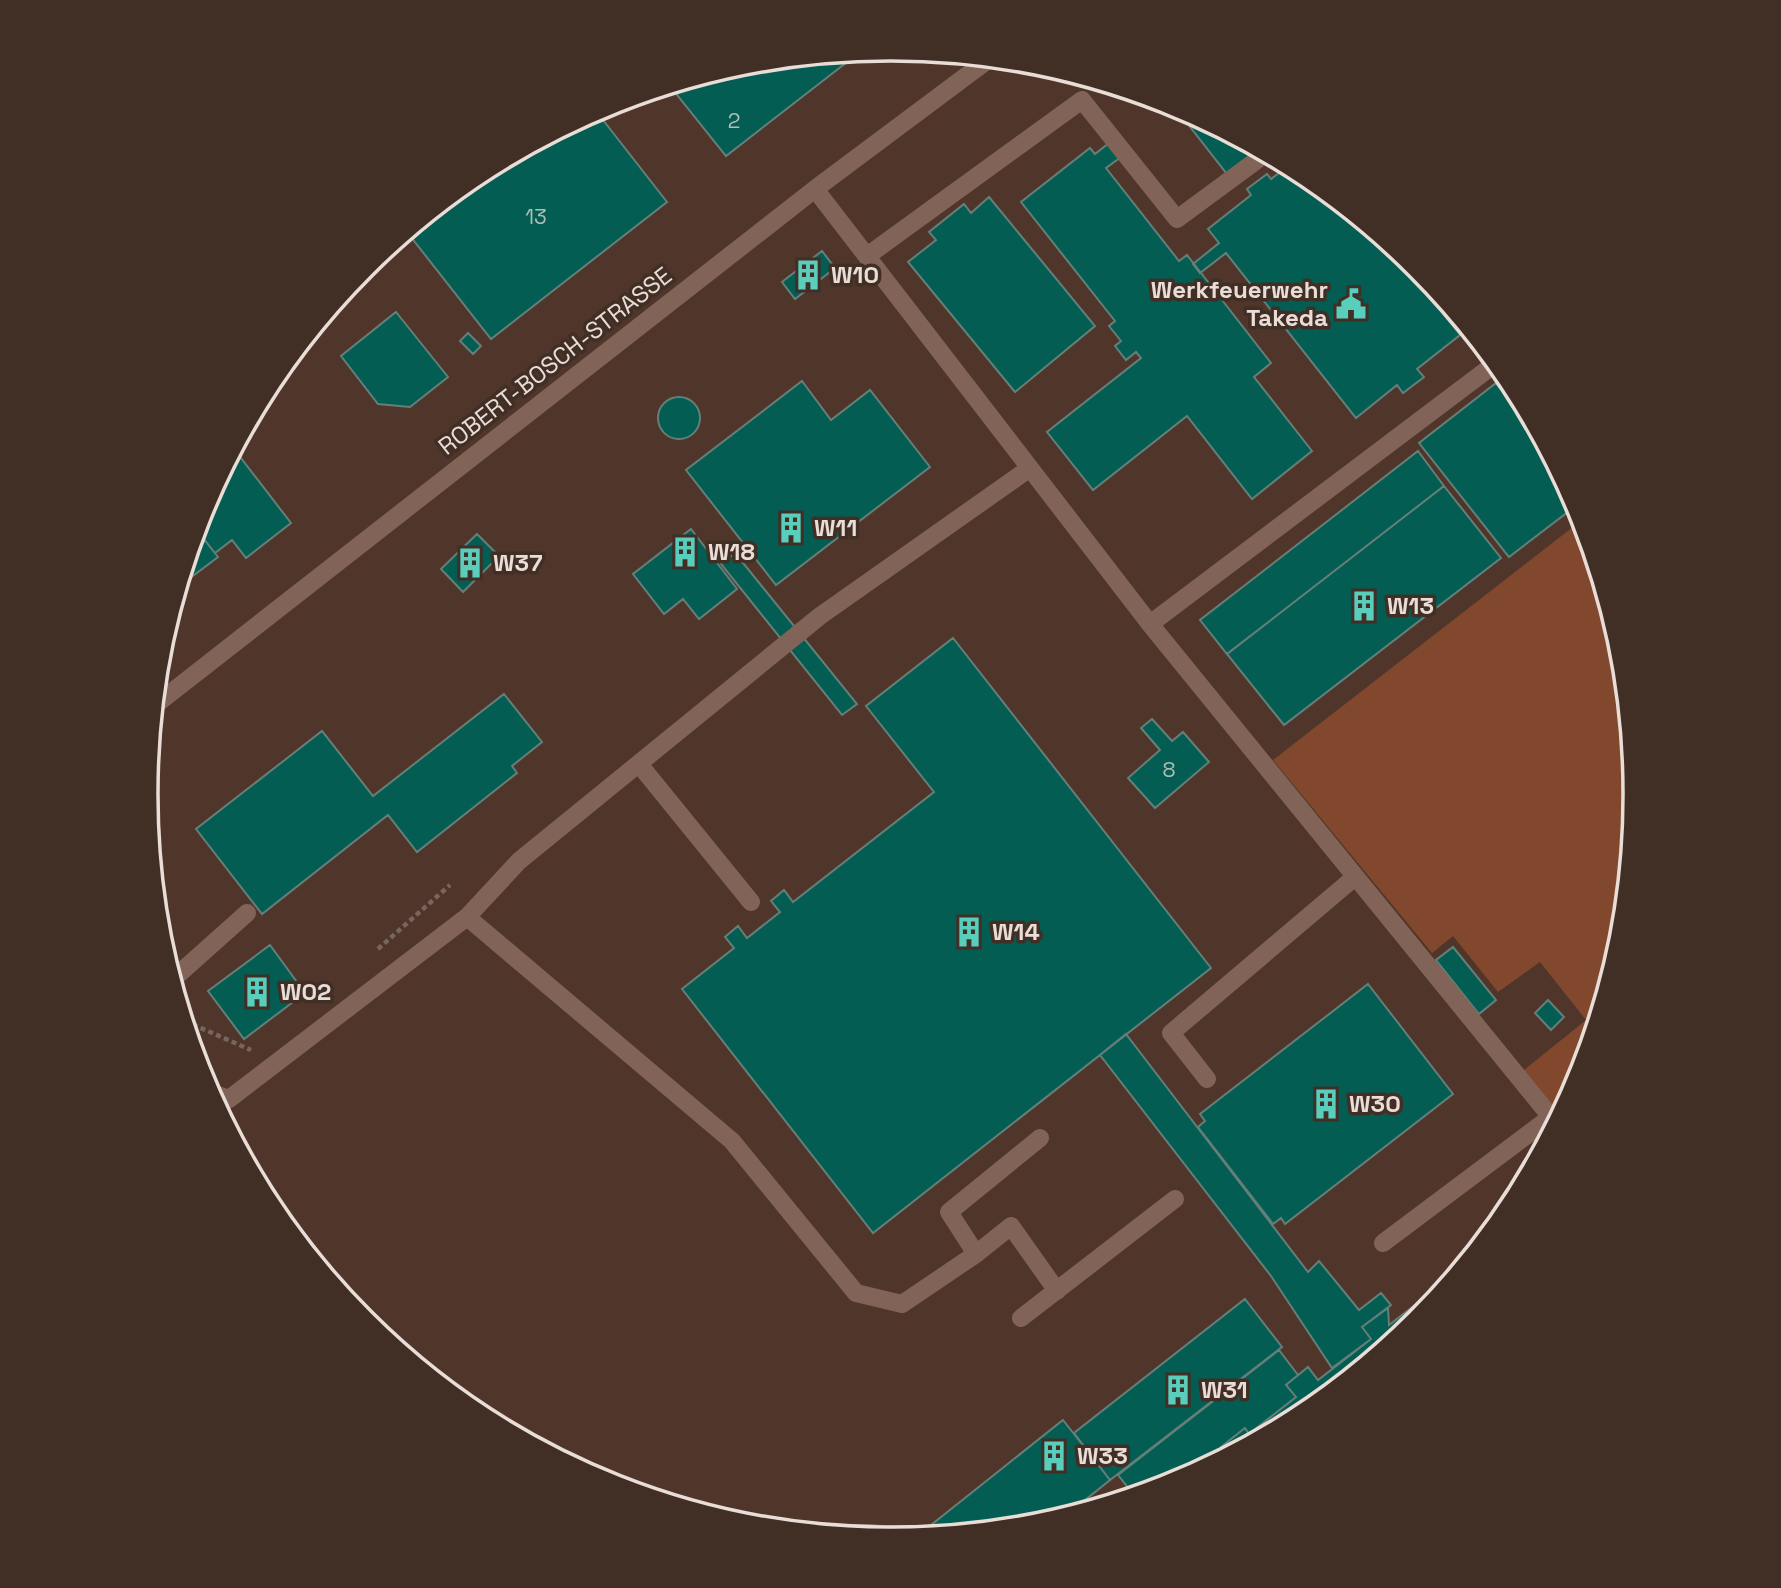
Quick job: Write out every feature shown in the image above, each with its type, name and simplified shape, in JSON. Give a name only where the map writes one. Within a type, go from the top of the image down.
[{"type":"street","name":"ROBERT-BOSCH-STRASSE","points":[[164,698],[815,189],[978,67]]},
{"type":"street","points":[[867,256],[1082,100],[1177,219],[1256,160]]},
{"type":"street","points":[[815,189],[1150,624],[1355,877],[1552,1110]]},
{"type":"street","points":[[1150,624],[1487,369]]},
{"type":"street","points":[[224,1097],[229,1099],[467,917],[519,860],[820,616],[1030,468]]},
{"type":"street","points":[[639,764],[751,902]]},
{"type":"street","points":[[1207,1079],[1171,1032],[1355,877]]},
{"type":"street","points":[[180,973],[247,913]]},
{"type":"street","points":[[467,917],[732,1141],[856,1293],[902,1304],[976,1254],[1011,1226],[1057,1291]]},
{"type":"street","points":[[1383,1243],[1545,1123]]},
{"type":"street","points":[[976,1254],[949,1212],[1040,1138]]},
{"type":"street","points":[[1021,1318],[1175,1199]]},
{"type":"path","points":[[375,952],[450,885]]},
{"type":"path","points":[[196,1026],[252,1050]]},
{"type":"shaded area","points":[[890,61],[986,68],[1033,75],[1126,100],[1171,117],[1257,159],[1337,213],[1374,243],[1409,276],[1472,348],[1500,387],[1548,470],[1584,558],[1598,604],[1617,698],[1622,746],[1622,842],[1617,890],[1598,984],[1584,1030],[1548,1118],[1525,1160],[1472,1240],[1441,1277],[1374,1345],[1337,1375],[1257,1429],[1215,1451],[1126,1488],[1080,1502],[1033,1513],[938,1525],[890,1527],[795,1520],[748,1513],[655,1488],[610,1471],[524,1429],[444,1375],[407,1345],[372,1312],[309,1240],[281,1201],[233,1118],[197,1030],[183,984],[164,890],[159,842],[159,746],[164,698],[183,604],[197,558],[233,470],[256,428],[309,348],[340,311],[407,243],[444,213],[524,159],[566,137],[655,100],[701,86],[748,75],[843,63]]},
{"type":"shaded area","points":[[1572,528],[1598,604],[1617,698],[1622,746],[1622,842],[1617,890],[1598,984],[1584,1030],[1553,1106],[1524,1070],[1586,1020],[1540,962],[1498,992],[1453,936],[1432,953],[1273,760]]},
{"type":"building","points":[[846,63],[726,156],[676,94],[748,75]]},
{"type":"building","points":[[603,120],[667,202],[491,339],[412,239],[483,185],[524,159]]},
{"type":"building","points":[[1189,125],[1250,155],[1227,174]]},
{"type":"building","points":[[1109,143],[1121,157],[1106,168],[1179,261],[1187,255],[1271,363],[1254,377],[1312,451],[1252,499],[1187,416],[1093,490],[1047,432],[1141,358],[1136,352],[1126,360],[1115,346],[1121,341],[1109,326],[1115,321],[1021,202],[1090,148],[1095,154]]},
{"type":"building","name":"Werkfeuerwehr Takeda","points":[[1279,173],[1337,213],[1374,243],[1409,276],[1460,335],[1417,369],[1424,377],[1403,393],[1397,385],[1356,418],[1226,253],[1200,273],[1193,264],[1219,243],[1208,229],[1251,195],[1247,189],[1267,174],[1271,179]]},
{"type":"building","points":[[989,197],[1095,326],[1015,392],[908,262],[936,240],[929,232],[964,204],[971,213]]},
{"type":"building","name":"W10","points":[[822,251],[835,268],[795,299],[782,282]]},
{"type":"building","points":[[396,312],[448,377],[410,407],[378,404],[341,356]]},
{"type":"building","points":[[468,333],[481,346],[473,354],[460,341]]},
{"type":"building","name":"W11","points":[[802,381],[831,420],[870,390],[930,467],[776,585],[686,470]]},
{"type":"building","points":[[1496,383],[1548,470],[1567,513],[1509,557],[1419,443]]},
{"type":"building","points":[[679,397],[694,403],[700,418],[694,433],[679,439],[664,433],[658,418],[664,403]]},
{"type":"building","points":[[1418,451],[1444,486],[1227,654],[1200,620]]},
{"type":"building","points":[[240,457],[291,523],[246,558],[232,540],[215,553],[204,539]]},
{"type":"building","name":"W13","points":[[1444,486],[1501,558],[1284,725],[1227,654]]},
{"type":"building","name":"W18","points":[[691,529],[737,589],[699,619],[683,599],[664,614],[633,574]]},
{"type":"building","name":"W37","points":[[477,534],[499,556],[463,592],[441,569]]},
{"type":"building","points":[[204,539],[218,557],[191,577]]},
{"type":"building","points":[[735,553],[857,704],[842,715],[721,564]]},
{"type":"building","name":"W14","points":[[953,638],[1211,968],[873,1233],[682,989],[734,948],[725,937],[738,926],[747,938],[780,912],[771,901],[784,890],[793,902],[934,792],[866,706]]},
{"type":"building","points":[[504,694],[542,742],[512,766],[517,773],[417,852],[388,815],[262,914],[196,829],[322,731],[373,796]]},
{"type":"building","points":[[1152,719],[1172,741],[1183,732],[1209,762],[1155,808],[1128,778],[1160,750],[1141,728]]},
{"type":"building","name":"W02","points":[[270,945],[305,993],[244,1039],[208,991]]},
{"type":"building","points":[[1453,947],[1496,1000],[1479,1014],[1436,960]]},
{"type":"building","name":"W30","points":[[1368,984],[1453,1094],[1285,1224],[1281,1218],[1273,1224],[1198,1127],[1205,1121],[1200,1114]]},
{"type":"building","points":[[1548,1000],[1564,1017],[1551,1030],[1535,1013]]},
{"type":"building","points":[[1126,1034],[1308,1272],[1319,1261],[1359,1310],[1381,1293],[1391,1305],[1362,1327],[1371,1339],[1332,1368],[1271,1276],[1100,1055]]},
{"type":"building","name":"W31","points":[[1245,1299],[1282,1347],[1110,1480],[1074,1433]]},
{"type":"building","points":[[1417,1304],[1374,1345],[1337,1375],[1252,1432],[1296,1397],[1286,1385],[1308,1367],[1318,1380],[1371,1339],[1362,1327],[1388,1308],[1389,1325]]},
{"type":"building","points":[[1279,1350],[1298,1375],[1286,1385],[1296,1397],[1252,1432],[1249,1433],[1245,1428],[1215,1451],[1128,1487],[1118,1475]]},
{"type":"building","name":"W33","points":[[1063,1420],[1110,1480],[1080,1502],[1033,1513],[931,1525]]},
{"type":"building","points":[[1245,1428],[1249,1433],[1221,1448],[1221,1447]]},
{"type":"place","name":"W10","points":[[808,275]]},
{"type":"place","name":"Werkfeuerwehr Takeda","points":[[1351,304]]},
{"type":"place","name":"W11","points":[[791,528]]},
{"type":"place","name":"W18","points":[[685,552]]},
{"type":"place","name":"W37","points":[[470,563]]},
{"type":"place","name":"W13","points":[[1364,606]]},
{"type":"place","name":"W14","points":[[969,932]]},
{"type":"place","name":"W02","points":[[257,992]]},
{"type":"place","name":"W30","points":[[1326,1104]]},
{"type":"place","name":"W31","points":[[1178,1390]]},
{"type":"place","name":"W33","points":[[1054,1456]]}]
